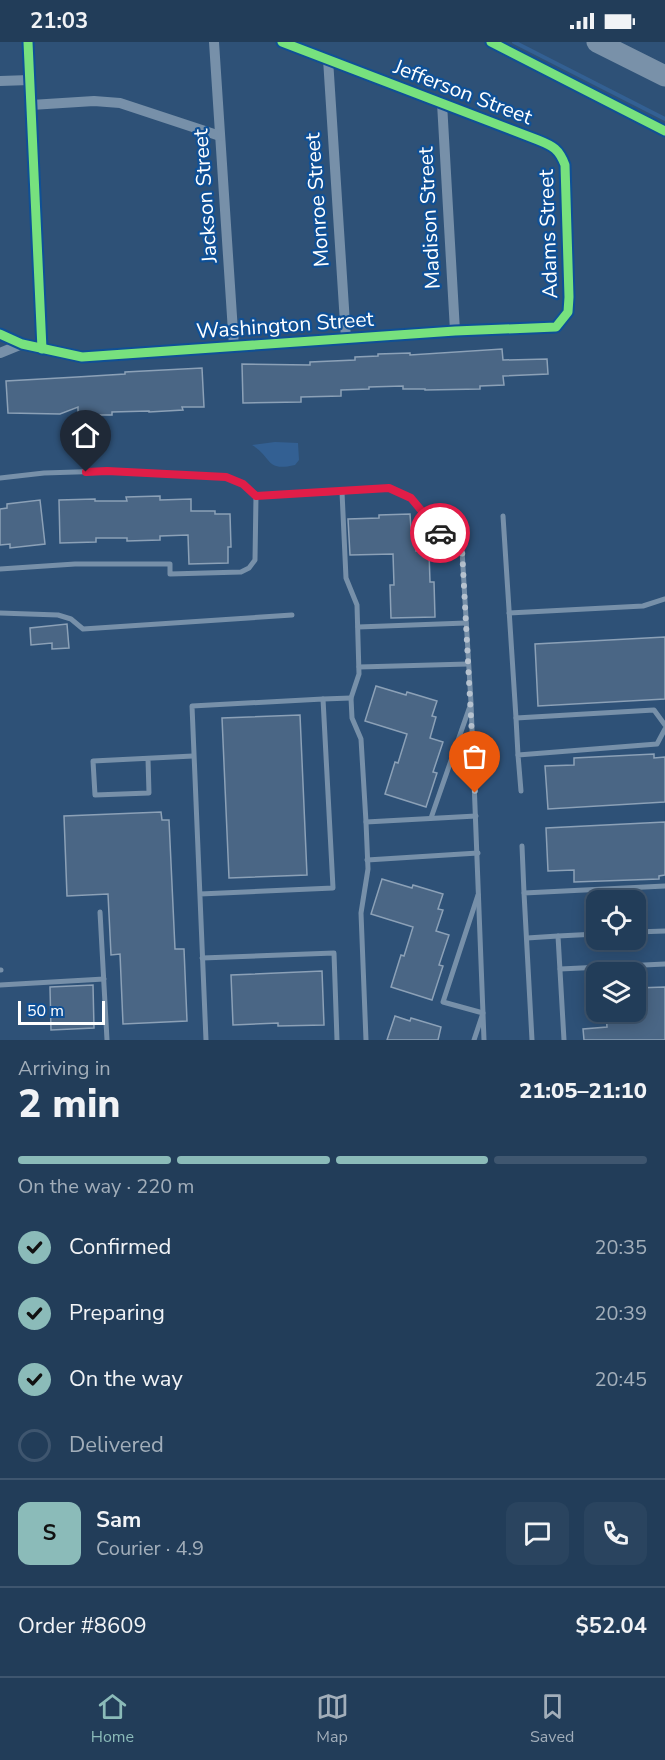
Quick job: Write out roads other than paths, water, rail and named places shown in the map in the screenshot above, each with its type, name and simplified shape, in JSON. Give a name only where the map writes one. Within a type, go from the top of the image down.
[{"type":"highway","points":[[597,42],[665,76]]},
{"type":"street","points":[[28,42],[42,350]]},
{"type":"street","name":"Jackson Street","points":[[214,42],[234,347]]},
{"type":"street","name":"Jefferson Street","points":[[282,42],[552,146],[561,155]]},
{"type":"street","name":"Monroe Street","points":[[328,60],[346,339]]},
{"type":"street","points":[[0,81],[30,80]]},
{"type":"street","points":[[31,105],[94,101],[120,103],[220,136]]},
{"type":"street","name":"Madison Street","points":[[442,103],[455,331]]},
{"type":"street","name":"Adams Street","points":[[561,155],[565,165],[568,312]]},
{"type":"street","name":"Washington Street","points":[[0,334],[42,350],[82,357],[455,331],[556,327],[568,312]]},
{"type":"street","points":[[0,353],[22,344]]},
{"type":"lane","points":[[0,478],[44,473],[107,471],[226,477],[243,484],[256,496],[389,488],[411,498],[446,541],[462,549],[471,703],[484,1040]]},
{"type":"lane","points":[[342,492],[346,578],[357,605],[358,627],[359,674],[351,698],[352,718],[361,739],[366,822],[368,869],[361,914],[366,1040]]},
{"type":"lane","points":[[0,569],[75,564],[170,564],[170,574],[241,572],[255,561],[256,496]]},
{"type":"lane","points":[[503,516],[521,791]]},
{"type":"lane","points":[[509,614],[643,606],[665,598]]},
{"type":"lane","points":[[0,613],[58,615],[71,619],[83,629],[291,615]]},
{"type":"lane","points":[[358,627],[466,623]]},
{"type":"lane","points":[[359,667],[468,663]]},
{"type":"lane","points":[[206,1040],[192,706],[351,698]]},
{"type":"lane","points":[[200,894],[333,888],[323,699]]},
{"type":"lane","points":[[431,818],[471,703]]},
{"type":"lane","points":[[516,718],[654,711],[665,727],[657,744],[518,755]]},
{"type":"lane","points":[[148,759],[149,793],[95,795],[93,761],[194,756]]},
{"type":"lane","points":[[366,822],[476,816]]},
{"type":"lane","points":[[522,846],[532,1040]]},
{"type":"lane","points":[[367,860],[477,853]]},
{"type":"lane","points":[[524,893],[665,886]]},
{"type":"lane","points":[[479,891],[443,1002],[483,1013]]},
{"type":"lane","points":[[100,912],[107,1040]]},
{"type":"lane","points":[[646,932],[665,931]]},
{"type":"lane","points":[[527,938],[586,935]]},
{"type":"lane","points":[[558,936],[564,1040]]},
{"type":"lane","points":[[202,958],[334,952],[338,1040]]},
{"type":"lane","points":[[560,969],[665,964]]},
{"type":"lane","points":[[0,985],[104,979]]},
{"type":"lane","points":[[474,1040],[483,1013]]},
{"type":"water","points":[[275,442],[298,443],[299,460],[295,465],[279,467],[274,465],[252,445]]},
{"type":"waterway","points":[[514,42],[665,119]]}]
